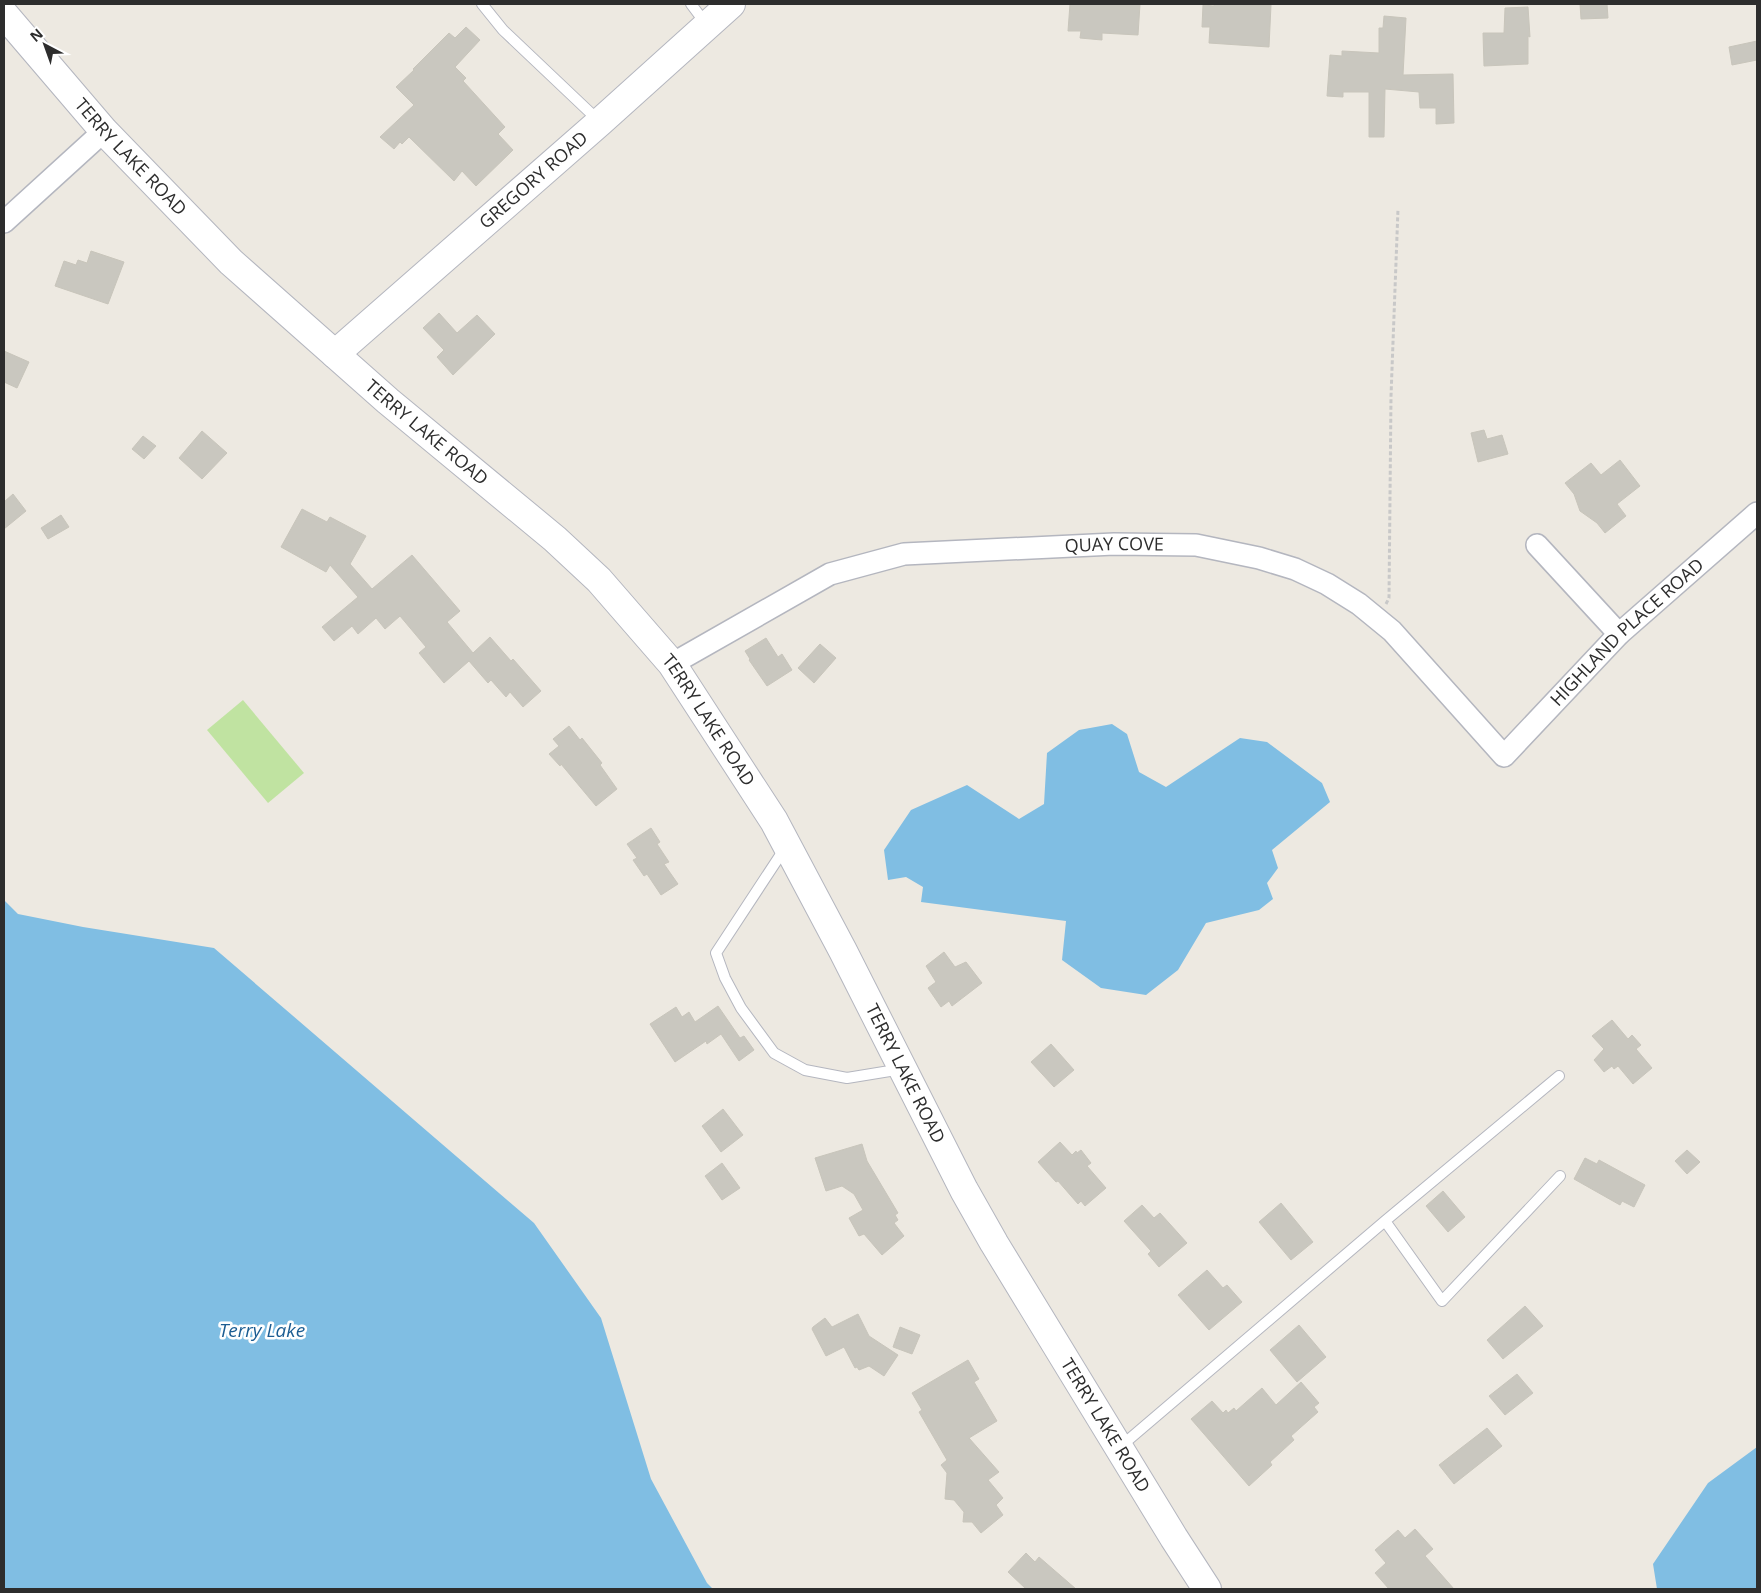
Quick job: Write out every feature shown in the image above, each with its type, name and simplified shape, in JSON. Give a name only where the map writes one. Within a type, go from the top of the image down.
[{"type":"main road","name":"GREGORY ROAD","points":[[335,354],[600,122],[699,15],[731,4]]},
{"type":"main road","name":"TERRY LAKE ROAD","points":[[4,14],[104,131],[231,262],[388,400],[555,539],[598,580],[672,664],[774,821],[843,951],[964,1190],[990,1236],[1207,1589]]},
{"type":"street","points":[[4,222],[104,131]]},
{"type":"street","name":"HIGHLAND PLACE ROAD","points":[[1504,756],[1619,634],[1757,513]]},
{"type":"street","name":"QUAY COVE","points":[[672,664],[830,574],[904,554],[1114,544],[1196,545],[1259,558],[1295,569],[1327,584],[1359,604],[1392,631],[1504,756]]},
{"type":"street","points":[[1537,545],[1619,634]]},
{"type":"lane","points":[[482,4],[503,30],[600,122]]},
{"type":"lane","points":[[787,845],[716,953],[725,978],[740,1008],[774,1053],[805,1070],[848,1078],[903,1069]]},
{"type":"lane","points":[[1119,1448],[1385,1221],[1559,1076]]},
{"type":"lane","points":[[1385,1221],[1442,1301],[1560,1176]]},
{"type":"path","points":[[1380,621],[1389,598],[1391,396],[1398,208]]},
{"type":"green space","points":[[243,700],[304,773],[268,803],[207,730]]},
{"type":"water","points":[[1112,724],[1127,734],[1139,772],[1166,787],[1240,738],[1267,742],[1322,783],[1330,802],[1272,850],[1278,868],[1267,883],[1273,899],[1259,910],[1206,923],[1178,970],[1146,995],[1101,988],[1062,960],[1066,921],[921,902],[923,887],[906,877],[888,880],[884,850],[911,810],[967,785],[1019,819],[1044,804],[1047,753],[1079,730]]},
{"type":"water","name":"Terry Lake","points":[[4,900],[18,914],[83,927],[214,948],[534,1223],[601,1318],[651,1479],[707,1583],[713,1589],[4,1589]]},
{"type":"water","points":[[1757,1447],[1757,1589],[1657,1589],[1653,1564],[1708,1483]]},
{"type":"building","points":[[1070,4],[1140,4],[1138,35],[1102,33],[1102,40],[1080,38],[1081,31],[1068,31]]},
{"type":"building","points":[[1214,4],[1271,5],[1269,47],[1209,43],[1210,27],[1202,27],[1203,5],[1214,6]]},
{"type":"building","points":[[1580,4],[1607,4],[1608,18],[1581,19]]},
{"type":"building","points":[[1528,7],[1530,37],[1528,36],[1528,64],[1484,66],[1483,33],[1504,33],[1505,8]]},
{"type":"building","points":[[1384,16],[1406,18],[1403,75],[1453,74],[1454,123],[1436,124],[1436,108],[1420,108],[1419,92],[1385,89],[1384,137],[1369,137],[1369,92],[1343,92],[1343,97],[1327,96],[1330,55],[1342,56],[1342,51],[1379,53],[1379,28],[1383,28]]},
{"type":"building","points":[[466,27],[480,40],[455,67],[466,78],[463,81],[505,127],[498,134],[513,150],[476,186],[462,171],[454,181],[409,137],[402,144],[400,142],[394,149],[380,137],[414,105],[396,87],[449,33],[455,38]]},
{"type":"building","points":[[1757,41],[1757,60],[1732,65],[1729,47]]},
{"type":"building","points":[[91,251],[124,262],[108,304],[55,286],[64,261],[76,265],[78,260],[87,263]]},
{"type":"building","points":[[439,313],[457,333],[477,315],[495,334],[453,375],[437,357],[444,350],[423,328]]},
{"type":"building","points":[[4,351],[29,362],[17,388],[4,382]]},
{"type":"building","points":[[1484,430],[1487,439],[1502,435],[1508,454],[1478,462],[1471,433]]},
{"type":"building","points":[[202,431],[227,453],[202,479],[179,458]]},
{"type":"building","points":[[143,436],[156,446],[144,459],[132,449]]},
{"type":"building","points":[[1620,460],[1640,486],[1617,504],[1626,516],[1605,533],[1597,523],[1580,511],[1574,494],[1565,483],[1591,463],[1601,475]]},
{"type":"building","points":[[13,494],[26,511],[4,529],[4,502]]},
{"type":"building","points":[[302,509],[327,522],[330,517],[366,536],[350,564],[372,589],[412,555],[460,611],[447,622],[473,653],[490,637],[511,661],[513,659],[541,691],[523,707],[510,692],[506,697],[491,680],[488,683],[469,661],[444,683],[419,653],[426,647],[400,616],[385,629],[376,618],[358,634],[352,626],[334,641],[322,627],[358,597],[330,565],[326,572],[281,547]]},
{"type":"building","points":[[61,515],[69,527],[48,539],[41,528]]},
{"type":"building","points":[[766,638],[778,657],[782,654],[792,670],[767,686],[745,651]]},
{"type":"building","points":[[820,644],[836,658],[814,683],[798,668]]},
{"type":"building","points":[[569,726],[580,740],[582,738],[602,763],[600,765],[617,789],[596,806],[561,764],[560,766],[549,754],[559,746],[553,739]]},
{"type":"building","points":[[651,828],[660,842],[657,844],[669,862],[664,864],[678,884],[661,895],[647,874],[644,876],[633,860],[637,858],[627,844]]},
{"type":"building","points":[[944,952],[955,967],[966,962],[982,983],[952,1006],[949,1001],[941,1007],[928,988],[936,982],[926,966]]},
{"type":"building","points":[[718,1006],[740,1038],[744,1036],[754,1050],[739,1061],[721,1034],[707,1044],[706,1041],[675,1062],[650,1024],[676,1007],[682,1017],[689,1012],[695,1022]]},
{"type":"building","points":[[1612,1020],[1628,1039],[1632,1035],[1641,1045],[1636,1049],[1652,1068],[1633,1084],[1618,1066],[1614,1069],[1612,1066],[1604,1072],[1594,1060],[1604,1049],[1592,1036]]},
{"type":"building","points":[[1051,1044],[1074,1070],[1054,1087],[1031,1062]]},
{"type":"building","points":[[723,1109],[743,1135],[721,1152],[702,1126]]},
{"type":"building","points":[[1060,1142],[1072,1155],[1076,1151],[1077,1153],[1081,1150],[1091,1163],[1087,1166],[1106,1188],[1085,1206],[1081,1201],[1078,1204],[1038,1162]]},
{"type":"building","points":[[862,1144],[867,1161],[898,1213],[895,1215],[898,1220],[894,1223],[904,1236],[882,1255],[864,1234],[859,1236],[849,1218],[863,1210],[854,1194],[842,1186],[826,1191],[815,1158]]},
{"type":"building","points":[[1687,1150],[1700,1162],[1687,1174],[1675,1161]]},
{"type":"building","points":[[1585,1158],[1597,1164],[1599,1160],[1645,1185],[1634,1207],[1622,1201],[1620,1205],[1574,1179]]},
{"type":"building","points":[[722,1163],[740,1188],[722,1200],[705,1176]]},
{"type":"building","points":[[1443,1191],[1465,1217],[1448,1232],[1426,1206]]},
{"type":"building","points":[[1281,1203],[1313,1242],[1291,1260],[1259,1222]]},
{"type":"building","points":[[1142,1205],[1154,1218],[1160,1213],[1187,1243],[1159,1267],[1148,1254],[1151,1251],[1124,1221]]},
{"type":"building","points":[[1207,1270],[1223,1288],[1227,1285],[1242,1302],[1209,1330],[1178,1295]]},
{"type":"building","points":[[1525,1306],[1543,1326],[1503,1359],[1487,1340]]},
{"type":"building","points":[[858,1314],[869,1336],[898,1355],[884,1376],[869,1366],[859,1370],[857,1367],[855,1368],[844,1347],[826,1356],[812,1329],[825,1318],[832,1327]]},
{"type":"building","points":[[1299,1325],[1326,1357],[1297,1382],[1270,1350]]},
{"type":"building","points":[[900,1327],[920,1335],[912,1354],[893,1347]]},
{"type":"building","points":[[968,1360],[979,1379],[974,1382],[997,1421],[969,1438],[999,1472],[988,1480],[1003,1498],[996,1505],[1003,1515],[981,1533],[972,1522],[963,1522],[964,1512],[954,1500],[945,1499],[947,1473],[941,1465],[947,1460],[919,1412],[922,1410],[912,1393]]},
{"type":"building","points":[[1517,1374],[1533,1393],[1505,1415],[1489,1396]]},
{"type":"building","points":[[1301,1382],[1319,1403],[1314,1407],[1318,1412],[1291,1436],[1294,1440],[1270,1462],[1272,1465],[1249,1486],[1191,1419],[1212,1401],[1223,1413],[1226,1410],[1228,1413],[1234,1408],[1236,1411],[1262,1388],[1276,1405]]},
{"type":"building","points":[[1487,1428],[1502,1446],[1454,1484],[1439,1465]]},
{"type":"building","points":[[1415,1529],[1433,1549],[1425,1556],[1454,1589],[1389,1589],[1375,1573],[1386,1563],[1375,1550],[1398,1530],[1405,1538]]},
{"type":"building","points":[[1026,1553],[1035,1562],[1039,1557],[1076,1589],[1026,1589],[1008,1572]]}]
